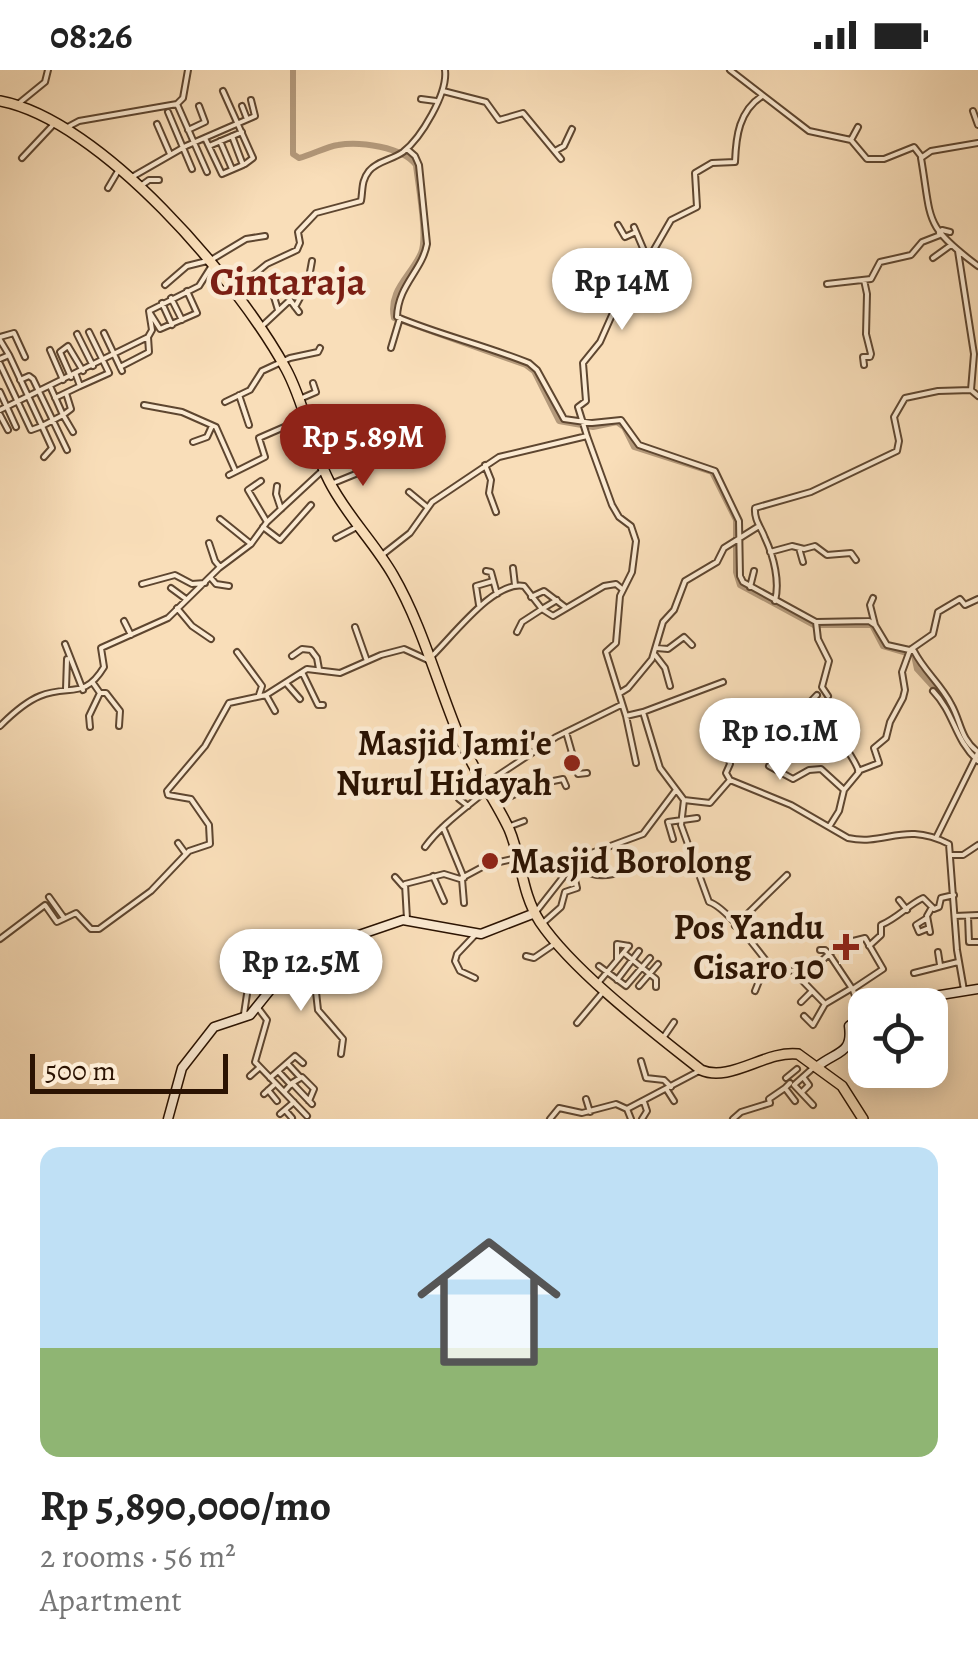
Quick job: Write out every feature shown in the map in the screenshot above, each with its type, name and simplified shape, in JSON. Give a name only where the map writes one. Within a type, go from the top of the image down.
[{"type":"main road","points":[[0,100],[35,109],[118,170],[188,234],[260,328],[283,364],[327,476],[404,597],[460,739],[496,804],[516,824],[518,858],[535,913],[556,942],[598,980],[621,1010],[701,1070],[718,1073],[790,1053],[817,1065],[847,1091],[863,1119]]},
{"type":"main road","points":[[168,1119],[182,1068],[214,1027],[244,1019],[278,979],[303,962],[360,935],[407,920],[476,934],[535,913]]},
{"type":"main road","points":[[948,994],[978,989]]},
{"type":"main road","points":[[817,1065],[848,1045]]},
{"type":"street","points":[[18,104],[46,82],[48,70]]},
{"type":"street","points":[[22,158],[60,126],[178,104],[190,70]]},
{"type":"street","points":[[234,291],[260,268],[297,250],[298,232],[316,213],[362,201],[362,184],[370,170],[404,151],[424,129],[443,91],[444,70]]},
{"type":"street","points":[[730,70],[809,131],[851,140],[866,158],[875,160],[915,148],[921,156],[930,218],[949,244],[978,266]]},
{"type":"street","points":[[737,76],[741,70]]},
{"type":"street","points":[[205,138],[220,173],[254,158],[222,91]]},
{"type":"street","points":[[443,91],[484,101],[499,120],[523,113],[561,160]]},
{"type":"street","points":[[633,758],[626,716],[606,652],[616,643],[622,589],[632,572],[634,534],[616,514],[578,407],[586,401],[584,362],[672,218],[697,207],[692,175],[712,162],[736,162],[737,130],[753,102],[762,96]]},
{"type":"street","points":[[421,99],[436,101]]},
{"type":"street","points":[[128,180],[170,154],[256,115],[251,100]]},
{"type":"street","points":[[178,104],[206,172]]},
{"type":"street","points":[[188,130],[205,122],[199,106]]},
{"type":"street","points":[[242,106],[247,119]]},
{"type":"street","points":[[973,110],[978,124]]},
{"type":"street","points":[[168,112],[192,169]]},
{"type":"street","points":[[851,140],[862,120]]},
{"type":"street","points":[[158,124],[170,154]]},
{"type":"street","points":[[555,151],[564,146],[572,129]]},
{"type":"street","points":[[209,146],[242,132]]},
{"type":"street","points":[[232,136],[243,164]]},
{"type":"street","points":[[220,141],[232,169]]},
{"type":"street","points":[[921,156],[978,143]]},
{"type":"street","points":[[391,348],[400,320],[397,313],[402,290],[427,244],[419,164],[416,156],[404,151]]},
{"type":"street","points":[[108,188],[118,170]]},
{"type":"street","points":[[138,188],[149,180],[158,180]]},
{"type":"street","points":[[618,225],[625,236],[635,230],[648,260]]},
{"type":"street","points":[[827,284],[873,278],[881,261],[911,254],[942,230],[952,235],[949,244],[933,258]]},
{"type":"street","points":[[149,310],[202,284],[212,262],[246,239],[265,236]]},
{"type":"street","points":[[958,251],[976,350],[970,390]]},
{"type":"street","points":[[308,282],[284,283],[297,310],[308,282],[312,261]]},
{"type":"street","points":[[165,285],[187,266],[212,262]]},
{"type":"street","points":[[864,280],[866,334],[871,354],[863,358],[864,365]]},
{"type":"street","points":[[298,284],[302,293]]},
{"type":"street","points":[[271,288],[278,310]]},
{"type":"street","points":[[149,310],[160,330],[182,321],[197,313],[187,291]]},
{"type":"street","points":[[171,298],[182,321]]},
{"type":"street","points":[[260,328],[290,300]]},
{"type":"street","points":[[162,303],[172,325]]},
{"type":"street","points":[[8,430],[0,412],[7,407],[148,338],[152,332],[149,310]]},
{"type":"street","points":[[400,320],[529,364],[540,375],[561,416],[583,424],[621,420],[639,446],[714,471],[720,476],[720,484],[739,521],[740,576],[750,587],[816,624],[866,620],[876,624]]},
{"type":"street","points":[[25,356],[14,332],[0,338],[52,449],[44,457]]},
{"type":"street","points":[[55,398],[108,374],[89,332]]},
{"type":"street","points":[[77,334],[93,366]]},
{"type":"street","points":[[104,334],[121,369],[148,352],[148,338]]},
{"type":"street","points":[[80,386],[60,352],[68,346],[82,372]]},
{"type":"street","points":[[225,402],[252,388],[262,371],[320,348]]},
{"type":"street","points":[[50,350],[63,380]]},
{"type":"street","points":[[8,355],[0,362],[31,430],[71,409],[66,393]]},
{"type":"street","points":[[20,380],[31,376],[67,450]]},
{"type":"street","points":[[299,400],[316,392],[313,382]]},
{"type":"street","points":[[50,386],[73,432]]},
{"type":"street","points":[[775,601],[778,582],[754,512],[757,508],[812,492],[897,451],[894,417],[905,398],[970,390],[978,396]]},
{"type":"street","points":[[0,392],[16,427]]},
{"type":"street","points":[[239,395],[249,425]]},
{"type":"street","points":[[144,406],[204,419],[218,430],[235,470]]},
{"type":"street","points":[[229,475],[265,457],[258,439],[306,418]]},
{"type":"street","points":[[269,424],[272,431]]},
{"type":"street","points":[[194,442],[208,437],[212,426]]},
{"type":"street","points":[[381,556],[410,534],[427,507],[485,465],[510,452],[587,436]]},
{"type":"street","points":[[40,445],[48,439]]},
{"type":"street","points":[[0,726],[36,698],[83,690],[93,683],[104,667],[101,648],[164,620],[250,544],[281,509],[327,476],[352,476],[382,458]]},
{"type":"street","points":[[485,465],[491,480],[488,492],[496,512]]},
{"type":"street","points":[[352,476],[356,484]]},
{"type":"street","points":[[261,482],[248,490],[265,524],[280,540],[312,505]]},
{"type":"street","points":[[277,486],[281,509]]},
{"type":"street","points":[[410,492],[427,507]]},
{"type":"street","points":[[220,519],[250,544]]},
{"type":"street","points":[[336,538],[359,526]]},
{"type":"street","points":[[620,694],[656,651],[663,622],[674,610],[684,583],[718,560],[722,550],[759,526]]},
{"type":"street","points":[[209,543],[220,567]]},
{"type":"street","points":[[770,552],[790,546],[815,546],[827,555],[851,553],[856,560]]},
{"type":"street","points":[[798,548],[803,562]]},
{"type":"street","points":[[513,568],[515,585]]},
{"type":"street","points":[[486,571],[491,572],[497,594]]},
{"type":"street","points":[[750,587],[754,571]]},
{"type":"street","points":[[142,584],[175,575],[192,584],[208,580],[230,586]]},
{"type":"street","points":[[480,604],[476,586],[493,581]]},
{"type":"street","points":[[0,939],[43,906],[57,922],[79,914],[91,929],[99,929],[151,891],[186,854],[210,844],[211,832],[191,799],[168,795],[167,791],[204,748],[226,706],[242,698],[263,695],[302,672],[319,669],[336,674],[404,650],[425,660],[430,658],[480,604],[515,585],[524,586],[542,610],[553,616],[604,586],[616,584],[622,589]]},
{"type":"street","points":[[171,588],[186,599]]},
{"type":"street","points":[[532,597],[544,591],[566,608]]},
{"type":"street","points":[[873,598],[870,605],[887,646],[910,651],[948,698],[964,738],[977,756]]},
{"type":"street","points":[[832,828],[844,790],[858,771],[879,763],[874,748],[886,738],[903,698],[902,672],[910,651],[932,636],[938,612],[960,599],[965,605],[978,599]]},
{"type":"street","points":[[518,632],[522,622],[556,600]]},
{"type":"street","points":[[177,608],[192,626],[211,639]]},
{"type":"street","points":[[124,621],[132,635]]},
{"type":"street","points":[[816,624],[818,638],[828,656],[822,687],[828,696]]},
{"type":"street","points":[[355,627],[367,661]]},
{"type":"street","points":[[675,632],[692,645]]},
{"type":"street","points":[[656,651],[668,649],[684,637]]},
{"type":"street","points":[[66,644],[83,690]]},
{"type":"street","points":[[292,656],[302,649],[311,650],[319,669]]},
{"type":"street","points":[[656,651],[670,686]]},
{"type":"street","points":[[237,652],[275,711]]},
{"type":"street","points":[[66,691],[64,672],[68,654]]},
{"type":"street","points":[[302,672],[318,705],[323,705]]},
{"type":"street","points":[[286,682],[300,699]]},
{"type":"street","points":[[626,716],[723,682]]},
{"type":"street","points":[[93,683],[100,694]]},
{"type":"street","points":[[933,691],[947,707],[961,744],[977,756]]},
{"type":"street","points":[[100,694],[106,693],[118,708],[120,726]]},
{"type":"street","points":[[90,727],[89,716],[100,694]]},
{"type":"street","points":[[817,695],[795,718],[752,722],[721,732],[730,764],[726,773],[729,781],[791,805],[858,840],[912,832],[950,844],[958,962],[964,990]]},
{"type":"street","points":[[426,847],[511,764],[622,706]]},
{"type":"street","points":[[643,712],[660,768],[684,800],[710,803],[729,781]]},
{"type":"street","points":[[752,722],[754,731]]},
{"type":"street","points":[[566,732],[578,774],[587,772]]},
{"type":"street","points":[[842,732],[842,742],[855,758],[858,771]]},
{"type":"street","points":[[936,838],[977,756]]},
{"type":"street","points":[[770,766],[793,779],[819,768],[844,790]]},
{"type":"street","points":[[496,804],[523,789],[562,779],[566,786]]},
{"type":"street","points":[[514,780],[523,789]]},
{"type":"street","points":[[535,913],[574,862],[593,850],[643,834],[676,790]]},
{"type":"street","points":[[459,799],[468,806]]},
{"type":"street","points":[[684,800],[680,820],[707,898],[721,906],[773,970]]},
{"type":"street","points":[[515,814],[516,824]]},
{"type":"street","points":[[674,839],[668,822],[697,818]]},
{"type":"street","points":[[443,827],[463,878],[464,903]]},
{"type":"street","points":[[178,843],[186,854]]},
{"type":"street","points":[[952,856],[964,855],[978,845]]},
{"type":"street","points":[[404,886],[444,874],[463,878],[486,865],[518,858]]},
{"type":"street","points":[[574,862],[585,873],[600,877],[613,874]]},
{"type":"street","points":[[542,924],[561,907],[564,892],[577,888],[574,876],[567,870]]},
{"type":"street","points":[[735,926],[787,875]]},
{"type":"street","points":[[433,876],[444,900]]},
{"type":"street","points":[[396,877],[404,886],[407,920]]},
{"type":"street","points":[[931,909],[938,907],[941,898],[954,895]]},
{"type":"street","points":[[49,897],[65,919]]},
{"type":"street","points":[[869,946],[881,935],[882,924],[894,920],[922,898],[931,909]]},
{"type":"street","points":[[898,900],[908,910]]},
{"type":"street","points":[[927,918],[916,924],[919,932],[929,930],[927,918],[931,909]]},
{"type":"street","points":[[955,916],[978,915]]},
{"type":"street","points":[[968,916],[969,942],[978,942]]},
{"type":"street","points":[[956,933],[969,933]]},
{"type":"street","points":[[475,978],[460,971],[455,961],[456,954],[476,934]]},
{"type":"street","points":[[754,992],[759,981],[773,970],[793,972],[818,967],[842,944],[864,938],[882,971],[853,988]]},
{"type":"street","points":[[526,956],[536,957],[556,942]]},
{"type":"street","points":[[598,980],[608,972],[624,953],[629,944],[616,944],[618,960]]},
{"type":"street","points":[[820,950],[826,950],[851,988]]},
{"type":"street","points":[[617,980],[639,951]]},
{"type":"street","points":[[938,952],[940,966]]},
{"type":"street","points":[[624,953],[657,980],[656,986]]},
{"type":"street","points":[[577,1023],[598,980],[599,965],[626,986],[650,958]]},
{"type":"street","points":[[303,962],[315,984],[318,1012],[343,1039],[341,1054]]},
{"type":"street","points":[[914,972],[958,962]]},
{"type":"street","points":[[639,986],[658,964]]},
{"type":"street","points":[[793,972],[826,1004]]},
{"type":"street","points":[[251,984],[267,994]]},
{"type":"street","points":[[801,1002],[812,991]]},
{"type":"street","points":[[804,1016],[812,1025],[826,1004],[848,991]]},
{"type":"street","points":[[244,1019],[246,994]]},
{"type":"street","points":[[256,1007],[267,1020],[254,1059],[307,1116]]},
{"type":"street","points":[[662,1038],[674,1022]]},
{"type":"street","points":[[270,1078],[296,1056],[303,1063]]},
{"type":"street","points":[[641,1061],[646,1078],[664,1080],[674,1102]]},
{"type":"street","points":[[278,1071],[310,1103],[315,1091],[287,1063]]},
{"type":"street","points":[[789,1080],[804,1077],[817,1065]]},
{"type":"street","points":[[733,1119],[770,1102],[796,1067],[809,1085],[802,1092]]},
{"type":"street","points":[[250,1076],[260,1068]]},
{"type":"street","points":[[627,1109],[701,1070]]},
{"type":"street","points":[[284,1092],[300,1076]]},
{"type":"street","points":[[789,1080],[813,1105]]},
{"type":"street","points":[[275,1084],[266,1092],[277,1100]]},
{"type":"street","points":[[784,1088],[795,1101]]},
{"type":"street","points":[[586,1098],[590,1112]]},
{"type":"street","points":[[292,1118],[283,1112],[294,1102]]},
{"type":"street","points":[[642,1119],[647,1112],[644,1102]]},
{"type":"street","points":[[550,1119],[558,1108],[590,1112],[616,1104],[627,1109],[631,1119]]},
{"type":"waterway","points":[[293,70],[293,154],[299,158],[328,147],[357,144],[391,150],[416,165],[423,245],[397,291],[394,318],[526,365],[534,371],[559,421],[593,427],[617,422],[634,447],[712,472],[736,520],[736,572],[740,585],[814,625],[872,625],[883,646],[914,655],[917,669],[948,703],[959,734]]},
{"type":"place","name":"Masjid Jami'e Nurul Hidayah","points":[[572,763]]},
{"type":"place","name":"Masjid Borolong","points":[[490,861]]},
{"type":"place","name":"Pos Yandu Cisaro 10","points":[[846,947]]},
{"type":"district","name":"Cintaraja","points":[[288,281]]}]
